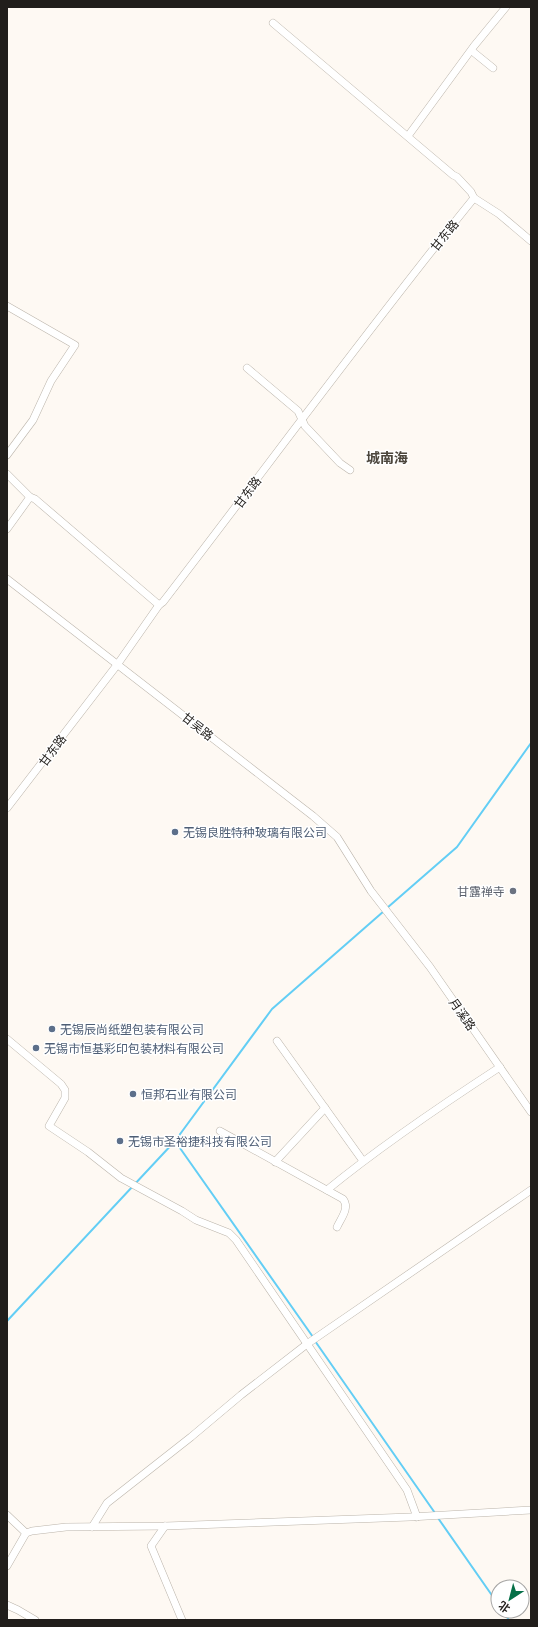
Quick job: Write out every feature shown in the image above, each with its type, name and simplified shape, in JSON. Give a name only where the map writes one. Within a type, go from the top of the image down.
[{"type":"street","points":[[408,136],[506,7]]},
{"type":"street","points":[[273,23],[457,177],[474,198],[500,214],[531,241]]},
{"type":"street","points":[[472,51],[493,68]]},
{"type":"street","name":"甘东路","points":[[7,808],[117,664],[159,605],[163,602],[409,279],[474,198]]},
{"type":"street","points":[[7,306],[75,345],[52,381],[33,420],[7,455]]},
{"type":"street","points":[[247,368],[298,411],[305,426],[310,432],[340,463],[350,470]]},
{"type":"street","points":[[7,474],[30,497],[35,499],[159,605]]},
{"type":"street","points":[[7,529],[30,497]]},
{"type":"street","name":"甘吴路","points":[[7,579],[313,816],[337,837],[371,891],[392,919]]},
{"type":"street","name":"月溪路","points":[[392,919],[430,967],[531,1112]]},
{"type":"street","points":[[7,1038],[61,1084],[65,1090],[65,1098],[49,1126],[88,1152],[122,1178],[176,1207],[196,1220],[229,1233],[236,1240],[309,1343],[407,1490],[417,1517]]},
{"type":"street","points":[[277,1041],[363,1161]]},
{"type":"street","points":[[327,1190],[363,1161],[500,1066]]},
{"type":"street","points":[[275,1162],[325,1108]]},
{"type":"street","points":[[220,1131],[343,1199],[346,1203],[346,1207],[337,1227]]},
{"type":"street","points":[[92,1526],[107,1503],[309,1343],[531,1190]]},
{"type":"street","points":[[7,1566],[26,1533],[66,1527],[165,1526],[417,1517],[531,1510]]},
{"type":"street","points":[[7,1515],[26,1533]]},
{"type":"street","points":[[165,1526],[151,1546],[182,1620]]},
{"type":"street","points":[[7,1605],[35,1620]]},
{"type":"waterway","points":[[387,908],[457,847],[531,743]]},
{"type":"waterway","points":[[7,1321],[175,1141],[272,1009],[384,911]]},
{"type":"waterway","points":[[175,1141],[313,1337]]},
{"type":"waterway","points":[[315,1341],[435,1513]]},
{"type":"waterway","points":[[438,1518],[490,1593]]},
{"type":"place","name":"无锡良胜特种玻璃有限公司","points":[[175,832]]},
{"type":"place","name":"甘露禅寺","points":[[513,891]]},
{"type":"place","name":"无锡辰尚纸塑包装有限公司","points":[[52,1029]]},
{"type":"place","name":"无锡市恒基彩印包装材料有限公司","points":[[36,1048]]},
{"type":"place","name":"恒邦石业有限公司","points":[[133,1094]]},
{"type":"place","name":"无锡市圣裕捷科技有限公司","points":[[120,1141]]},
{"type":"district","name":"城南海","points":[[387,457]]}]
